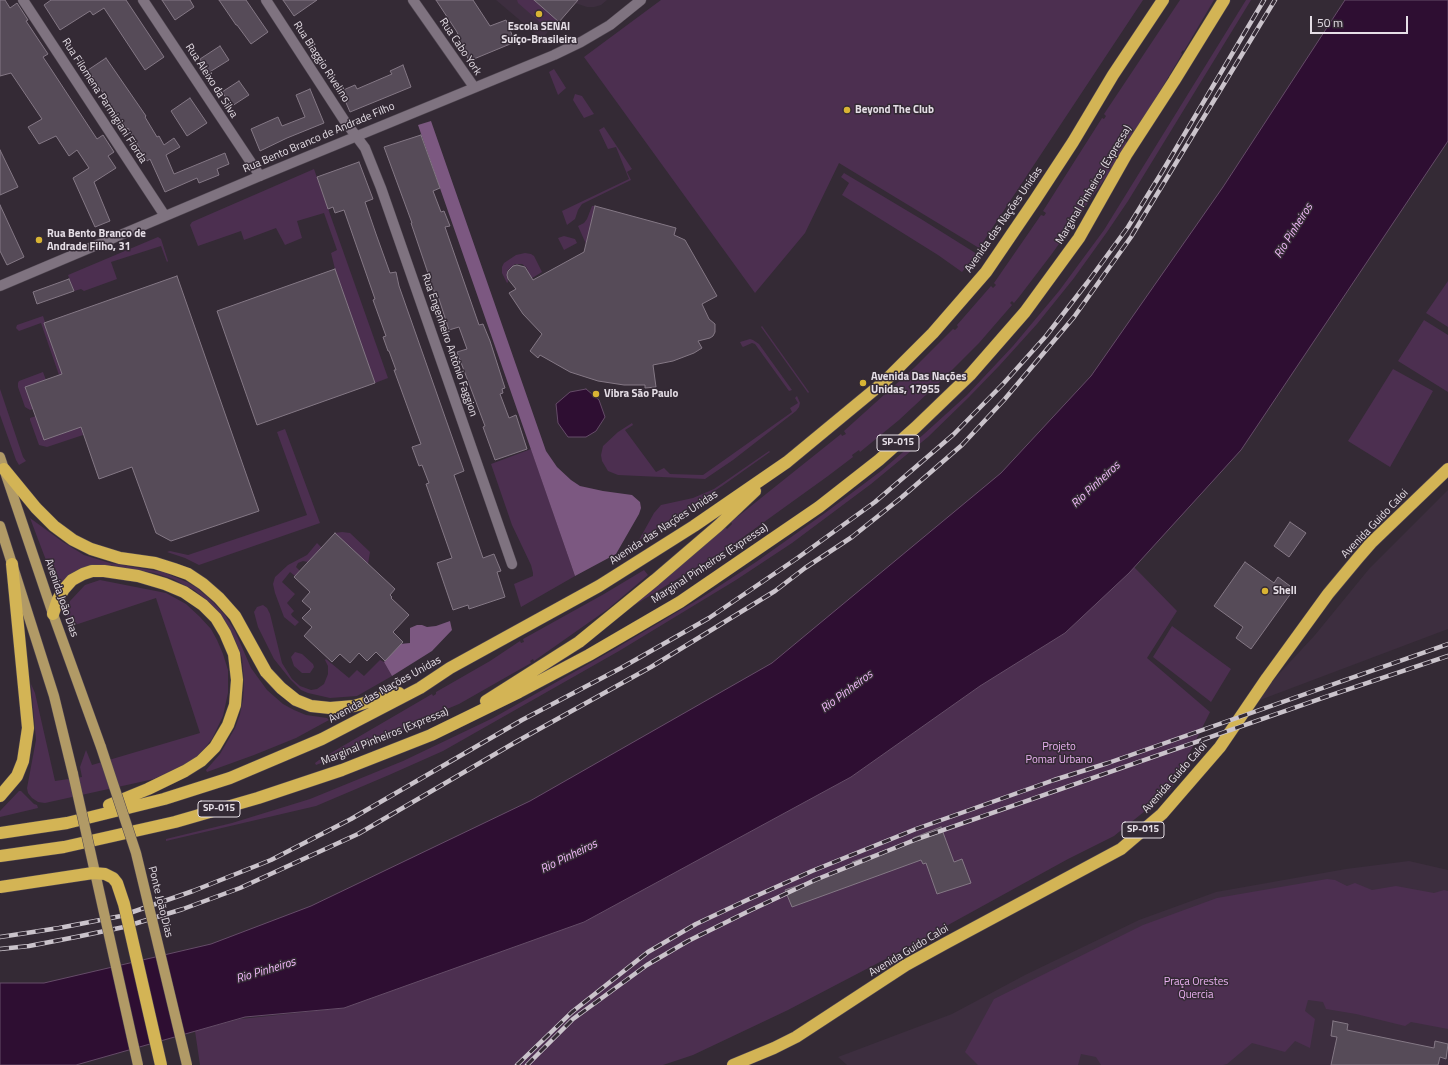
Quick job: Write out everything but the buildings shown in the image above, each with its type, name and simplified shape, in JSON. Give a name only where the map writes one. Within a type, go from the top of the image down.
[{"type":"highway","name":"Avenida das Nações Unidas","points":[[0,833],[67,823],[164,799],[230,778],[322,739],[420,688],[450,668],[592,590],[636,564],[786,462],[885,381],[933,333],[986,272],[1060,162],[1113,75],[1163,0]]},
{"type":"highway","name":"Marginal Pinheiros (Expressa)","points":[[0,856],[64,847],[182,820],[258,798],[342,770],[431,735],[519,692],[589,655],[680,602],[819,507],[879,460],[916,427],[970,375],[1025,312],[1079,238],[1126,155],[1224,0]]},
{"type":"highway","points":[[431,735],[578,642],[655,580],[718,526],[786,462]]},
{"type":"highway","points":[[4,469],[36,508],[54,526],[73,540],[91,549],[120,558],[156,563],[174,569],[188,574],[203,584],[219,598],[235,616],[266,672],[280,688],[296,700],[312,706],[330,708],[354,706],[420,688]]},
{"type":"highway","name":"Avenida Guido Caloi","points":[[733,1065],[796,1037],[906,965],[1121,848],[1139,834],[1162,814],[1220,747],[1267,678],[1333,588],[1371,543],[1448,469]]},
{"type":"highway","points":[[0,796],[17,776],[23,761],[28,728],[12,564]]},
{"type":"highway","points":[[53,614],[58,599],[72,580],[92,571],[104,571],[138,576],[165,584],[184,592],[204,606],[216,618],[225,633],[234,654],[237,680],[235,705],[228,726],[215,747],[201,761],[185,771],[148,789],[67,823]]},
{"type":"highway","points":[[0,887],[93,873],[105,874],[117,882],[124,904],[161,1065]]},
{"type":"main road","name":"Avenida João Dias","points":[[0,457],[53,614],[101,747]]},
{"type":"main road","points":[[0,526],[54,696],[138,1065]]},
{"type":"main road","name":"Ponte João Dias","points":[[101,747],[136,853],[187,1065]]},
{"type":"street","name":"Rua Filomena Parmigiani Fiorda","points":[[24,0],[165,216]]},
{"type":"street","name":"Rua Aleixo da Silva","points":[[143,0],[260,176]]},
{"type":"street","name":"Rua Biaggio Rivelino","points":[[266,0],[344,120],[357,136]]},
{"type":"street","name":"Rua Cabo York","points":[[414,0],[474,87]]},
{"type":"street","name":"Rua Bento Branco de Andrade Filho","points":[[0,286],[260,176],[554,55],[610,25],[641,0]]},
{"type":"street","name":"Rua Engenheiro Antônio Faggion","points":[[357,136],[365,148],[381,188],[512,564]]},
{"type":"shaded area","name":"Escola SENAI Suíço-Brasileira","points":[[496,0],[607,0],[601,5],[594,7],[587,7],[575,3],[542,39]]},
{"type":"shaded area","points":[[431,121],[546,451],[557,467],[580,486],[632,495],[640,502],[641,508],[639,514],[616,554],[575,576],[418,125]]},
{"type":"shaded area","points":[[1448,490],[1448,629],[1252,703],[1315,635],[1369,569]]},
{"type":"shaded area","points":[[450,621],[452,630],[432,651],[392,676],[384,662],[400,644],[410,643],[410,628],[417,625],[427,627],[436,626]]},
{"type":"shaded area","name":"Praça Orestes Quercia","points":[[1409,861],[1448,870],[1448,1065],[847,1065],[838,1057],[952,1014],[1025,975],[1139,920],[1216,892],[1346,869]]},
{"type":"green space","points":[[517,0],[534,0],[559,22],[556,22],[549,30],[518,3]]},
{"type":"green space","name":"Beyond The Club","points":[[661,0],[1143,0],[979,248],[839,163],[805,233],[755,293],[584,57]]},
{"type":"green space","points":[[1180,0],[1214,0],[1184,51],[1183,50],[1181,53],[1182,54],[1131,140],[1127,138],[1125,141],[1129,144],[1072,226],[1070,225],[1068,228],[1069,230],[1051,255],[1019,297],[1014,303],[1012,301],[1010,303],[1012,305],[979,343],[899,420],[860,452],[859,450],[852,455],[853,457],[828,476],[728,548],[628,609],[725,527],[727,529],[732,524],[731,522],[841,434],[842,436],[846,434],[844,431],[915,367],[953,329],[955,330],[958,327],[957,325],[991,286],[993,288],[996,285],[994,283],[1041,215],[1044,216],[1046,213],[1043,211],[1102,118],[1104,119],[1106,116],[1104,114]]},
{"type":"green space","points":[[1246,0],[1251,0],[1128,201],[1074,278],[1037,324],[968,398],[928,437],[871,484],[792,543],[736,580],[619,651],[443,751],[316,806],[166,841],[166,839],[232,823],[310,799],[403,761],[493,718],[701,598],[756,562],[881,471],[967,395],[1013,346],[1059,291],[1104,230]]},
{"type":"green space","points":[[554,69],[566,88],[558,95],[549,72]]},
{"type":"green space","points":[[575,94],[582,96],[594,114],[584,118],[573,100]]},
{"type":"green space","points":[[604,127],[632,169],[627,172],[631,180],[582,204],[575,219],[567,225],[562,211],[629,179],[616,147],[608,149],[599,130]]},
{"type":"green space","points":[[314,169],[388,378],[375,383],[335,269],[331,253],[337,250],[324,213],[297,221],[302,238],[285,245],[276,228],[244,240],[241,231],[198,246],[190,225],[192,222]]},
{"type":"green space","points":[[844,173],[977,254],[962,272],[938,255],[842,195],[849,183],[841,177]]},
{"type":"green space","points":[[592,206],[595,206],[586,244],[578,226],[584,223],[587,219]]},
{"type":"green space","points":[[564,236],[575,239],[577,243],[564,250],[558,238]]},
{"type":"green space","points":[[158,237],[161,239],[168,261],[167,262],[161,246],[111,262],[117,279],[84,291],[81,289],[74,291],[68,275]]},
{"type":"green space","points":[[525,253],[534,256],[542,272],[529,280],[527,268],[522,264],[515,264],[507,271],[507,283],[502,273],[504,263],[516,255]]},
{"type":"green space","points":[[1448,281],[1448,327],[1426,313]]},
{"type":"green space","points":[[43,316],[44,323],[62,374],[59,375],[41,323],[19,331],[16,328],[17,325]]},
{"type":"green space","points":[[1424,320],[1448,335],[1448,392],[1398,361]]},
{"type":"green space","points":[[762,326],[809,392],[808,393],[761,327]]},
{"type":"green space","points":[[750,339],[759,344],[792,390],[789,391],[755,344],[752,343],[743,347],[742,346],[740,342]]},
{"type":"green space","points":[[1393,369],[1433,391],[1390,467],[1348,441]]},
{"type":"green space","points":[[43,372],[46,380],[33,409],[30,410],[25,407],[18,383],[19,381]]},
{"type":"green space","points":[[0,389],[23,457],[26,461],[19,465],[0,415]]},
{"type":"green space","points":[[797,396],[800,403],[796,411],[733,460],[705,479],[618,475],[608,471],[602,461],[601,455],[603,446],[618,432],[632,423],[633,425],[625,430],[656,472],[664,468],[670,474],[703,475],[792,412],[790,408],[798,403],[795,398]]},
{"type":"green space","points":[[36,416],[44,440],[81,427],[83,435],[47,447],[39,445],[30,420],[30,418]]},
{"type":"green space","points":[[285,429],[320,523],[199,565],[185,558],[167,552],[170,551],[188,555],[307,515],[277,432]]},
{"type":"green space","points":[[531,449],[575,576],[521,607],[514,584],[533,576],[533,573],[531,565],[512,525],[491,464]]},
{"type":"green space","points":[[769,451],[770,452],[722,486],[639,540],[654,513],[661,505],[693,498],[714,489]]},
{"type":"green space","points":[[30,518],[84,555],[110,563],[163,572],[197,588],[225,615],[235,631],[251,668],[267,690],[283,704],[294,710],[306,715],[327,718],[329,720],[296,738],[207,772],[206,770],[220,754],[235,728],[243,699],[244,682],[242,658],[227,624],[209,602],[194,590],[173,579],[154,573],[110,565],[91,565],[75,571],[58,585],[55,584]]},
{"type":"green space","points":[[335,533],[350,533],[370,552],[368,564]]},
{"type":"green space","points":[[317,543],[322,548],[308,562],[303,561],[298,563],[296,567],[300,571],[295,576],[290,572],[282,582],[295,594],[287,603],[294,611],[291,614],[292,616],[299,622],[295,626],[284,617],[273,584],[275,577],[288,565],[307,555]]},
{"type":"green space","name":"Projeto Pomar Urbano","points":[[1134,567],[1177,611],[1147,658],[1210,712],[1171,790],[1114,836],[1068,859],[899,952],[788,1010],[693,1055],[663,1065],[200,1065],[195,1031],[240,1019],[344,1008],[584,922],[851,777],[980,686],[1065,633]]},
{"type":"green space","points":[[644,570],[648,575],[608,609],[534,661],[533,659],[530,661],[531,663],[459,704],[447,709],[446,707],[442,709],[443,711],[432,717],[384,739],[316,765],[315,763],[319,760],[432,694],[433,696],[436,692],[490,661],[520,641],[521,643],[524,642],[523,639]]},
{"type":"green space","points":[[100,580],[166,593],[186,604],[211,629],[223,654],[228,670],[228,693],[223,716],[212,739],[204,749],[193,760],[180,768],[154,779],[45,803],[38,802],[28,793],[27,788],[36,740],[31,684],[35,693],[55,781],[82,777],[80,767],[86,750],[92,765],[200,733],[156,598],[69,627],[67,611],[70,601],[85,585]]},
{"type":"green space","points":[[263,605],[267,608],[270,614],[282,663],[292,679],[300,686],[311,690],[317,689],[324,684],[328,674],[326,659],[349,678],[357,670],[364,676],[380,660],[384,662],[392,676],[357,696],[330,698],[301,690],[274,659],[258,627],[254,612],[257,607]]},
{"type":"green space","points":[[1172,626],[1231,669],[1211,702],[1153,657]]},
{"type":"green space","points":[[295,652],[302,654],[313,664],[314,667],[310,673],[302,673],[294,666],[291,657]]},
{"type":"green space","points":[[19,791],[21,791],[34,804],[37,805],[38,808],[0,817],[0,811]]},
{"type":"green space","name":"Praça Orestes Quercia","points":[[1327,879],[1335,880],[1347,886],[1355,883],[1372,890],[1396,886],[1434,893],[1444,890],[1448,891],[1448,1029],[1411,1022],[1405,1026],[1356,1014],[1326,1009],[1323,1002],[1308,1000],[1305,1011],[1315,1019],[1310,1048],[1295,1041],[1285,1052],[1252,1043],[1227,1064],[1223,1065],[1101,1065],[1096,1057],[1081,1054],[1078,1065],[978,1065],[965,1052],[994,999],[1143,925],[1217,898]]},
{"type":"water","name":"Rio Pinheiros","points":[[1345,0],[1448,0],[1448,141],[1241,450],[1129,573],[1065,633],[980,686],[851,777],[584,922],[344,1008],[245,1017],[76,1065],[0,1065],[0,983],[44,983],[211,944],[311,906],[530,801],[772,663],[1001,473],[1091,376],[1223,187]]},
{"type":"water","points":[[586,389],[599,400],[605,417],[596,431],[586,437],[568,437],[558,423],[556,404],[570,392]]},
{"type":"railway","points":[[0,937],[59,928],[121,916],[193,891],[271,860],[351,819],[522,720],[621,668],[709,618],[796,559],[875,502],[954,434],[1003,384],[1046,336],[1128,227],[1264,0]]},
{"type":"railway","points":[[0,949],[29,946],[124,927],[183,909],[240,888],[358,834],[514,743],[651,667],[775,591],[805,568],[852,537],[902,497],[962,445],[1004,400],[1074,317],[1131,237],[1275,0]]},
{"type":"railway","points":[[517,1065],[572,1012],[648,952],[696,924],[747,900],[812,871],[916,829],[1448,644]]},
{"type":"railway","points":[[527,1065],[573,1019],[647,965],[688,941],[815,880],[917,839],[1325,697],[1448,656]]},
{"type":"place","name":"Escola SENAI Suíço-Brasileira","points":[[539,14]]},
{"type":"place","name":"Beyond The Club","points":[[847,110]]},
{"type":"place","name":"Rua Bento Branco de Andrade Filho, 31","points":[[39,240]]},
{"type":"place","name":"Avenida Das Nações Unidas, 17955","points":[[863,383]]},
{"type":"place","name":"Vibra São Paulo","points":[[596,394]]},
{"type":"place","name":"Shell","points":[[1265,591]]}]
